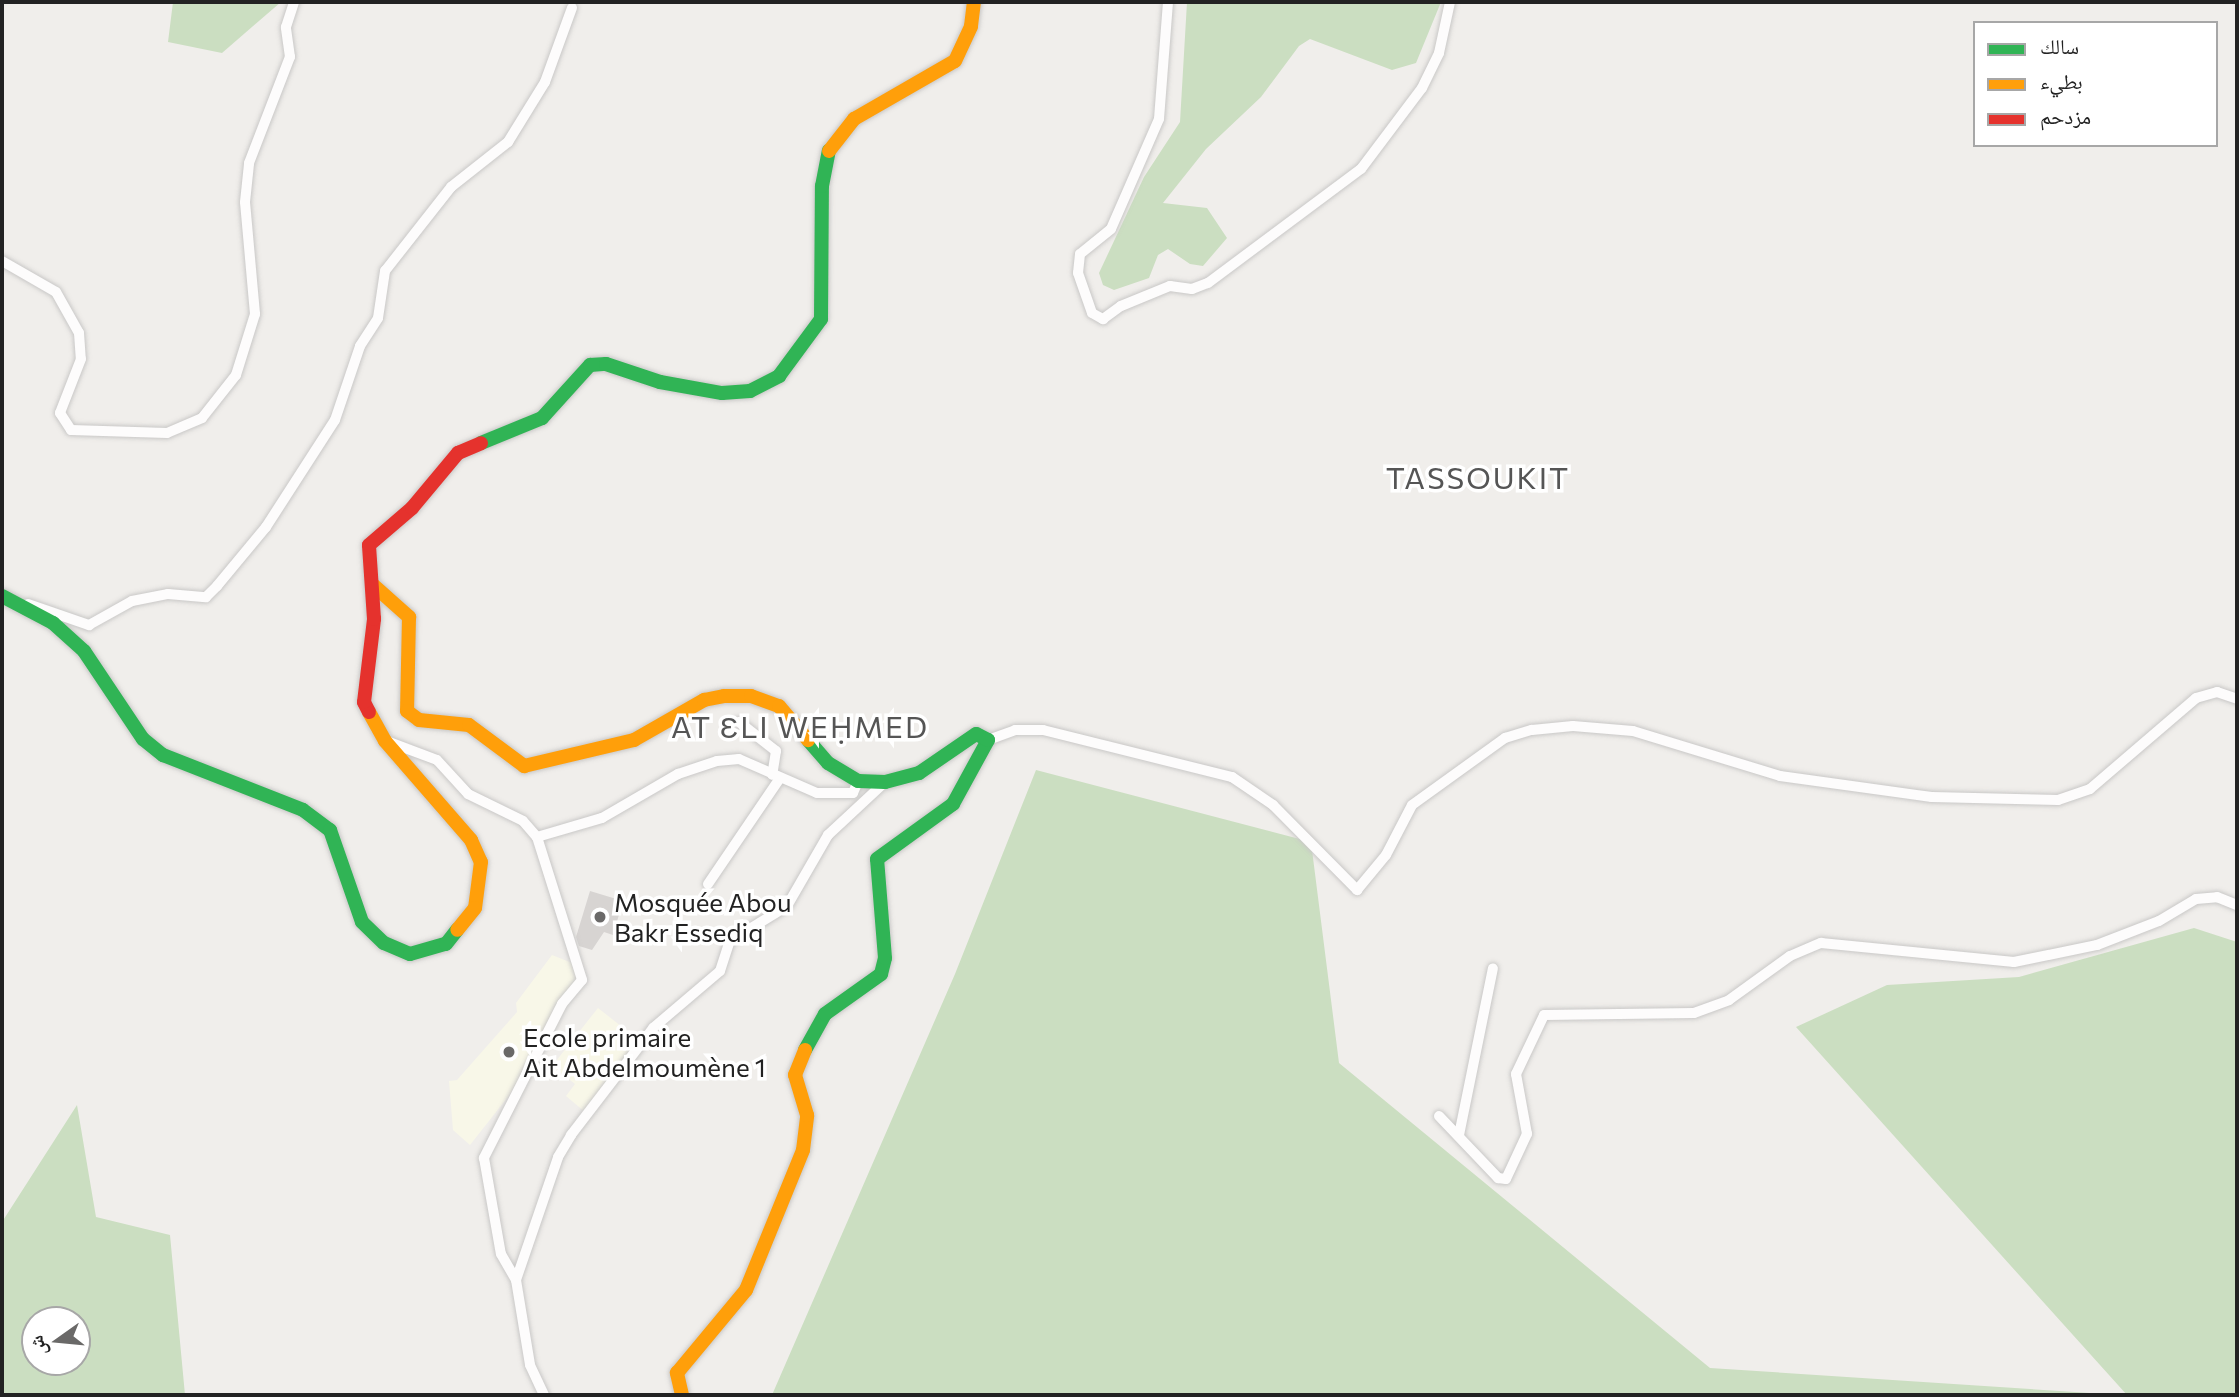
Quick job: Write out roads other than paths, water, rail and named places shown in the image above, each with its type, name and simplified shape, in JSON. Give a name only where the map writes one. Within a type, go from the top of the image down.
[{"type":"street","points":[[2,261],[56,292],[79,333],[81,359],[60,413],[71,430],[167,433],[202,418],[236,375],[253,323],[245,202],[249,163],[290,57],[286,27],[295,2]]},
{"type":"street","points":[[9,598],[84,651],[143,738],[163,755],[303,810],[330,830],[362,922],[384,943],[410,954],[429,952],[459,932],[475,908],[482,886],[481,862],[471,840],[385,741],[364,702],[374,619],[369,545],[412,508],[458,453],[542,418],[590,365],[606,364],[660,382],[722,393],[750,391],[779,376],[821,319],[822,186],[824,161],[835,137],[854,119],[955,61],[971,26],[974,2]]},
{"type":"street","points":[[1168,2],[1159,119],[1111,229],[1080,254],[1078,273],[1092,313],[1103,319],[1121,306],[1170,286],[1192,289],[1208,283],[1361,169],[1422,88],[1439,54],[1450,2]]},
{"type":"street","points":[[9,598],[89,625],[132,601],[168,594],[205,597],[217,586],[266,527],[335,420],[360,346],[378,318],[385,271],[451,187],[508,142],[545,82],[572,8]]},
{"type":"street","points":[[372,584],[399,603],[409,617],[407,710],[419,720],[469,725],[524,766],[634,740],[704,700],[751,696],[779,706],[828,763],[858,781],[885,782]]},
{"type":"street","points":[[682,1395],[677,1373],[746,1290],[803,1150],[807,1115],[795,1075],[799,1060],[825,1014],[881,974],[885,958],[877,859],[953,804],[988,740],[1015,730],[1044,730],[1232,777],[1264,797],[1357,890],[1386,855],[1412,805],[1505,738],[1532,730],[1573,726],[1633,731],[1780,776],[1932,797],[2058,800],[2090,789],[2200,696],[2217,692],[2237,699]]},
{"type":"street","points":[[708,884],[776,776],[776,751],[739,722]]},
{"type":"street","points":[[516,1280],[558,1157],[571,1135],[653,1028],[720,971],[730,941],[787,906],[828,835],[885,782],[944,760],[976,734],[988,740]]},
{"type":"street","points":[[385,741],[438,760],[468,794],[523,821],[537,837],[582,979],[562,1004],[484,1158],[501,1254],[516,1280],[530,1365],[544,1395]]},
{"type":"street","points":[[537,837],[602,818],[678,774],[717,761],[739,759],[817,793],[853,793],[858,781]]},
{"type":"street","points":[[1439,1116],[1498,1178],[1512,1172],[1527,1134],[1516,1074],[1544,1015],[1694,1013],[1729,1000],[1790,956],[1821,943],[2014,962],[2097,946],[2159,921],[2196,899],[2217,897],[2237,905]]},
{"type":"street","points":[[1459,1135],[1493,968]]},
{"type":"place","name":"Mosquée Abou Bakr Essediq","points":[[600,917]]},
{"type":"place","name":"Ecole primaire Ait Abdelmoumène 1","points":[[509,1052]]},
{"type":"district","name":"TASSOUKIT","points":[[1478,477]]},
{"type":"district","name":"AT ƐLI WEḤMED","points":[[800,726]]}]
